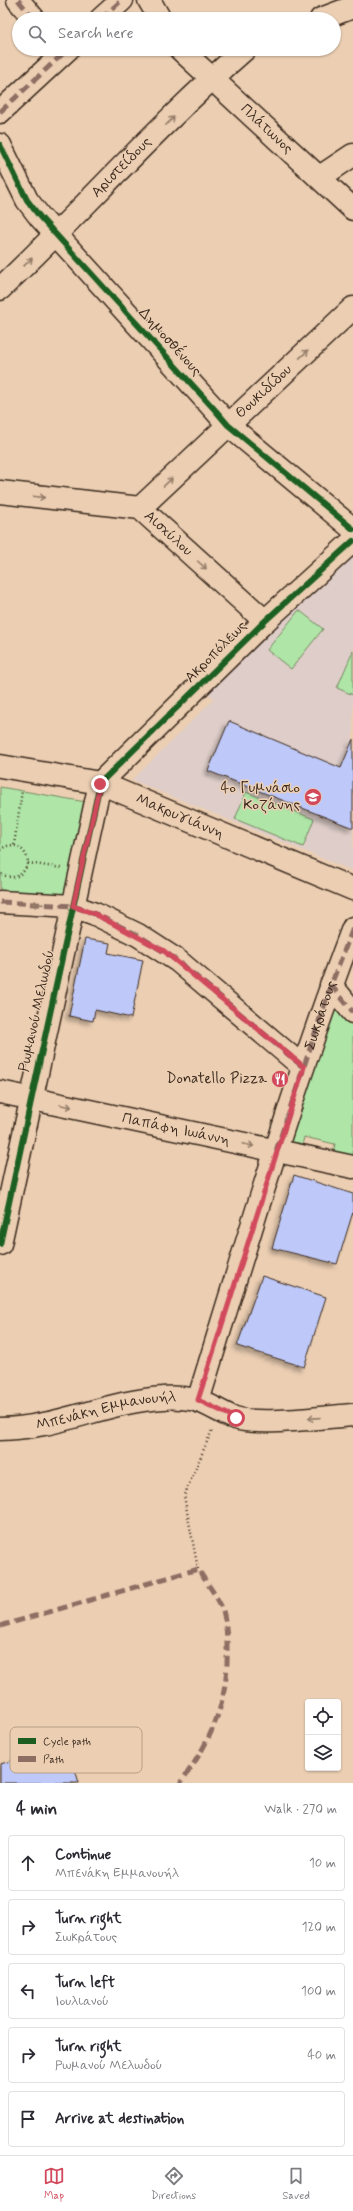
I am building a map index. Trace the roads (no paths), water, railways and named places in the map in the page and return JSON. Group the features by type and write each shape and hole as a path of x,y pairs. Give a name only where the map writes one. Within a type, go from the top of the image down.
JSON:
{"street":[{"path":"18,0 28,12"},
{"path":"109,12 122,0"},
{"path":"149,0 156,12"},
{"path":"338,12 353,6"},
{"path":"0,112 59,56"},
{"name":"Πλάτωνος","path":"187,56 353,209"},
{"name":"Αριστείδους","path":"0,289 56,236 211,79 237,56"},
{"name":"Δημοσθένους","path":"0,145 27,200 56,236 228,425 353,529"},
{"path":"320,177 353,155"},
{"name":"Θουκιδίδου","path":"140,508 353,308"},
{"name":"Αισχύλου","path":"0,492 140,508 265,621"},
{"name":"Ακροπόλεως","path":"100,784 265,621 353,541"},
{"name":"Μακρυγιάννη","path":"0,766 100,784 353,889"},
{"name":"Ρωμανού Μελωδού","path":"0,1244 100,784"},
{"path":"0,902 73,906 101,917 164,951 304,1067"},
{"name":"Σωκράτους","path":"198,1400 276,1150 331,985 353,928"},
{"path":"331,985 353,1012"},
{"name":"Παπάφη Ιωάννη","path":"0,1092 353,1167"},
{"name":"Μπενάκη Εμμανουήλ","path":"0,1429 14,1429 63,1420 128,1402 164,1398 198,1400 236,1418 264,1421 353,1415"}],"place":[{"name":"4ο Γυμνάσιο Κοζάνης","path":"313,797"},
{"name":"Donatello Pizza","path":"280,1079"}]}
